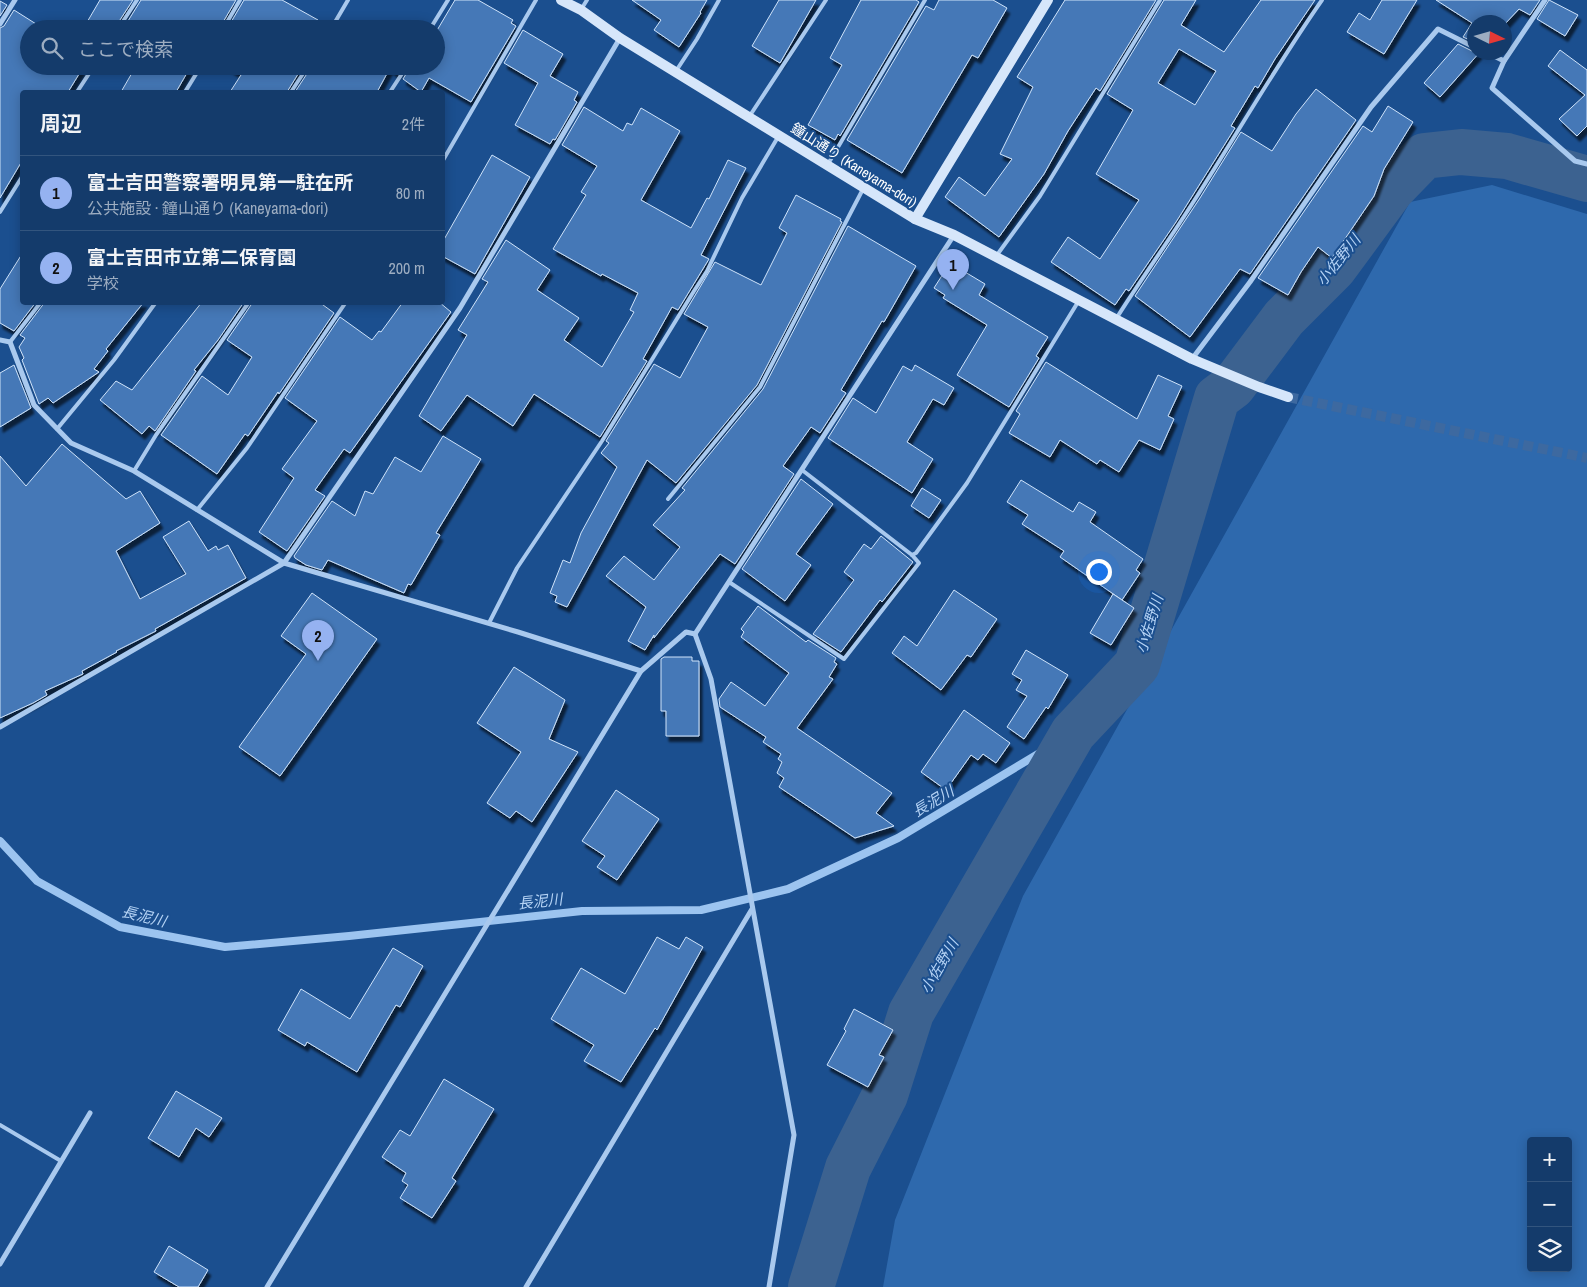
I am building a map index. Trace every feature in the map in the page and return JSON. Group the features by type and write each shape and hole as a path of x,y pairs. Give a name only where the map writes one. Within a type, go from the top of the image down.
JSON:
{"main road":[{"name":"鐘山通り (Kaneyama-dori)","path":"561,0 581,10 620,38 915,219 1048,0"},
{"path":"915,219 954,235 1192,359 1260,387 1288,396"}],"street":[{"path":"0,24 15,0"},
{"path":"1545,0 1504,61 1492,88 1575,161 1587,164"},
{"path":"1192,359 1250,282 1371,107 1438,29 1467,44"},
{"path":"0,727 284,563 460,308 620,38"},
{"path":"695,634 954,235"},
{"path":"0,340 10,342 34,404 71,443 134,471 284,563 490,623 641,671"},
{"path":"267,1287 641,671 686,632 695,634"},
{"path":"695,634 711,679 794,1135 770,1287"},
{"path":"526,1287 753,908"},
{"path":"0,1264 90,1113"}],"lane":[{"path":"124,20 137,0"},
{"path":"228,20 240,0"},
{"path":"336,20 348,0"},
{"path":"436,20 448,0"},
{"path":"445,157 536,0"},
{"path":"581,10 587,0"},
{"path":"676,72 719,0"},
{"path":"749,117 826,0"},
{"path":"827,165 925,0"},
{"path":"996,257 1040,196 1160,0"},
{"path":"1116,320 1179,224 1294,40 1322,0"},
{"path":"78,90 88,75"},
{"path":"186,90 195,75"},
{"path":"292,90 302,75"},
{"path":"391,90 401,75"},
{"path":"490,623 517,568 602,442 707,271 742,198 779,135"},
{"path":"0,212 20,181"},
{"path":"668,499 760,387 864,187"},
{"path":"912,555 916,553 967,483 1079,300"},
{"path":"10,342 39,305"},
{"path":"58,429 114,360 154,305"},
{"path":"134,471 156,435 247,305"},
{"path":"197,510 247,448 344,305"},
{"path":"729,582 844,659 919,563 912,555 802,470"},
{"path":"0,1125 62,1161"}],"shaded area":[{"path":"1492,185 1587,214 1587,1287 883,1287 895,1220 1023,896 1410,202"}],"building":[{"path":"100,0 133,0 120,20 88,20"},
{"path":"141,0 236,0 224,20 129,20"},
{"path":"244,0 282,0 318,20 232,20"},
{"path":"455,0 478,0 513,20 511,23 516,26 471,102 429,78 422,90 418,90 403,79 405,75 445,75 445,20 443,20"},
{"path":"632,0 707,0 679,47 654,30 661,20"},
{"path":"779,0 816,0 780,63 752,46"},
{"path":"861,0 916,0 919,2 840,136 838,134 835,140 808,125 842,65 830,58"},
{"path":"939,0 993,0 1007,8 978,58 972,55 902,173 847,140 926,6 934,10"},
{"path":"1065,0 1156,0 1100,91 1096,88 1068,131 1044,174 999,237 945,197 959,177 985,196 1012,159 1000,154 1033,87 1017,77"},
{"path":"1164,0 1196,0 1181,25 1224,52 1261,0 1315,0 1258,88 1255,86 1231,126 1235,128 1176,222 1129,291 1126,289 1115,305 1051,262 1068,237 1100,259 1139,200 1096,174 1133,110 1107,94","holes":["1179,49 1216,71 1195,105 1158,83"]},
{"path":"1382,0 1417,0 1384,54 1347,32 1359,13 1370,20"},
{"path":"1436,0 1540,0 1530,15 1519,9 1512,16 1467,15 1467,20"},
{"path":"1549,0 1578,15 1565,36 1537,19"},
{"path":"0,1 7,5 0,16"},
{"path":"14,10 30,20 20,20 20,75 78,75 69,90 20,90 20,164 0,198 0,28 4,26"},
{"path":"523,30 563,54 550,76 578,92 574,100 577,102 555,140 553,139 550,144 515,125 538,83 504,63"},
{"path":"1467,31 1467,39 1463,37"},
{"path":"1458,44 1467,48 1467,60 1473,60 1440,97 1424,83"},
{"path":"1560,50 1587,70 1587,126 1577,136 1559,119 1585,95 1548,66"},
{"path":"131,75 186,75 177,90 122,90"},
{"path":"241,75 297,75 288,90 231,90"},
{"path":"306,75 386,75 378,90 296,90"},
{"path":"1316,89 1356,120 1250,274 1240,269 1190,337 1135,296 1241,132 1272,151 1296,114"},
{"path":"1388,106 1413,122 1384,169 1374,196 1332,258 1318,247 1288,295 1258,278 1363,126 1372,132"},
{"path":"584,107 623,131 627,123 632,125 641,108 680,131 641,200 691,228 707,198 709,199 728,160 746,168 701,255 709,259 678,310 672,307 643,359 647,361 600,437 534,394 513,426 467,395 441,431 419,416 467,335 458,330 488,282 482,279 506,240 550,270 537,290 579,318 564,340 602,367 634,312 630,310 638,293 602,274 601,276 553,249 586,195 581,192 597,166 562,145"},
{"path":"492,155 530,177 475,274 445,258 445,238"},
{"path":"796,195 841,219 840,221 842,222 757,385 676,483 647,460 567,607 555,602 557,596 550,593 563,560 570,563 581,533 617,467 601,453 609,443 606,441 654,364 680,378 708,327 684,314 715,262 761,285 787,233 779,228"},
{"path":"848,226 916,266 884,322 882,321 841,390 846,393 820,433 811,427 783,466 794,474 735,564 720,554 654,638 654,635 645,650 628,641 646,607 606,576 624,556 654,580 680,547 653,525 685,490 682,488 763,389"},
{"path":"20,257 20,305 34,305 14,331 0,323 0,289"},
{"path":"950,263 985,284 979,295 1048,337 1036,356 1039,358 1009,407 957,375 987,325 943,298 945,295 934,288"},
{"path":"43,305 142,305 106,349 108,351 94,369 99,372 53,403 48,398 39,404 22,360 24,358 19,347 25,338 20,335"},
{"path":"200,305 242,305 218,340 194,370 196,371 155,431 149,426 142,434 100,400 116,381 132,390"},
{"path":"251,305 323,305 334,313 279,394 278,392 248,436 245,434 217,474 161,435 202,376 228,395 252,357 227,340"},
{"path":"401,305 443,305 451,312 350,453 344,449 315,490 325,496 287,551 259,532 294,478 282,469 317,421 285,398 340,317 372,340 379,331 381,332"},
{"path":"1046,362 1137,419 1158,375 1182,386 1168,416 1174,419 1160,450 1139,440 1119,472 1100,460 1097,464 1060,440 1050,457 1009,433 1020,414 1016,411"},
{"path":"14,365 31,408 0,427 0,373"},
{"path":"915,365 954,388 944,405 933,399 907,442 933,459 912,493 828,438 853,398 876,413 903,366 912,371"},
{"path":"443,436 481,459 436,533 440,535 411,585 408,584 404,593 328,560 322,570 306,565 295,558 294,556 332,501 355,516 365,491 373,494 395,457 421,472"},
{"path":"62,444 126,499 140,491 160,523 116,551 140,599 186,574 163,537 189,521 208,551 216,546 218,550 228,545 246,578 155,629 156,631 82,671 83,674 45,691 47,695 33,703 0,718 0,456 26,486"},
{"path":"801,479 833,504 796,554 811,565 785,601 742,569"},
{"path":"1021,480 1073,512 1079,502 1096,512 1090,522 1143,559 1136,570 1140,573 1122,600 1060,557 1064,551 1022,524 1028,515 1007,502"},
{"path":"922,488 941,500 929,518 911,506"},
{"path":"881,536 913,562 882,602 880,600 841,652 813,634 854,580 844,572 864,544 871,549"},
{"path":"954,590 997,619 971,657 967,655 941,690 892,653 904,636 917,646"},
{"path":"312,593 377,639 280,776 239,747 306,654 281,636"},
{"path":"1113,594 1134,608 1111,645 1090,633"},
{"path":"758,606 806,642 808,640 836,658 834,662 837,664 829,677 833,679 797,728 892,793 876,813 894,826 855,838 779,787 784,778 777,773 782,762 778,759 781,754 763,742 766,737 720,707 719,699 731,682 765,706 789,673 741,637 744,632 741,629"},
{"path":"1026,650 1068,675 1048,709 1046,707 1024,739 1007,727 1027,696 1016,690 1022,680 1012,674"},
{"path":"664,657 692,657 692,661 699,661 699,736 666,736 666,711 661,711 661,659"},
{"path":"514,667 565,700 549,739 578,752 532,822 516,811 510,818 487,803 521,752 477,723"},
{"path":"964,710 1010,743 996,763 983,754 978,760 971,755 946,790 921,772"},
{"path":"616,790 659,819 617,880 597,867 605,856 582,841"},
{"path":"657,937 679,949 686,937 703,947 657,1030 655,1028 621,1082 584,1061 594,1045 551,1019 581,968 625,994"},
{"path":"393,948 423,966 400,1007 396,1005 357,1072 307,1042 305,1046 278,1030 301,989 350,1019"},
{"path":"854,1009 893,1030 879,1055 884,1057 868,1087 827,1065 846,1031 844,1029"},
{"path":"444,1079 494,1109 452,1178 456,1181 432,1218 400,1198 408,1185 402,1181 406,1173 382,1157 400,1130 410,1136"},
{"path":"176,1091 222,1118 209,1137 196,1128 179,1157 148,1138"},
{"path":"169,1246 208,1270 198,1287 179,1287 154,1272"}],"waterway":[{"name":"小佐野川","path":"811,1287 848,1168 885,1095 911,1013 1073,733 1137,665 1217,398 1233,386 1284,318 1334,268 1392,189 1424,156 1461,152 1507,156 1587,179"},
{"name":"長泥川","path":"0,841 37,881 120,927 225,947 582,911 701,910 788,889 898,838 1073,733"}],"tunnel":[{"path":"1288,397 1587,458"}],"place":[{"name":"富士吉田警察署明見第一駐在所","path":"953,290"},
{"name":"富士吉田市立第二保育園","path":"318,661"}]}
